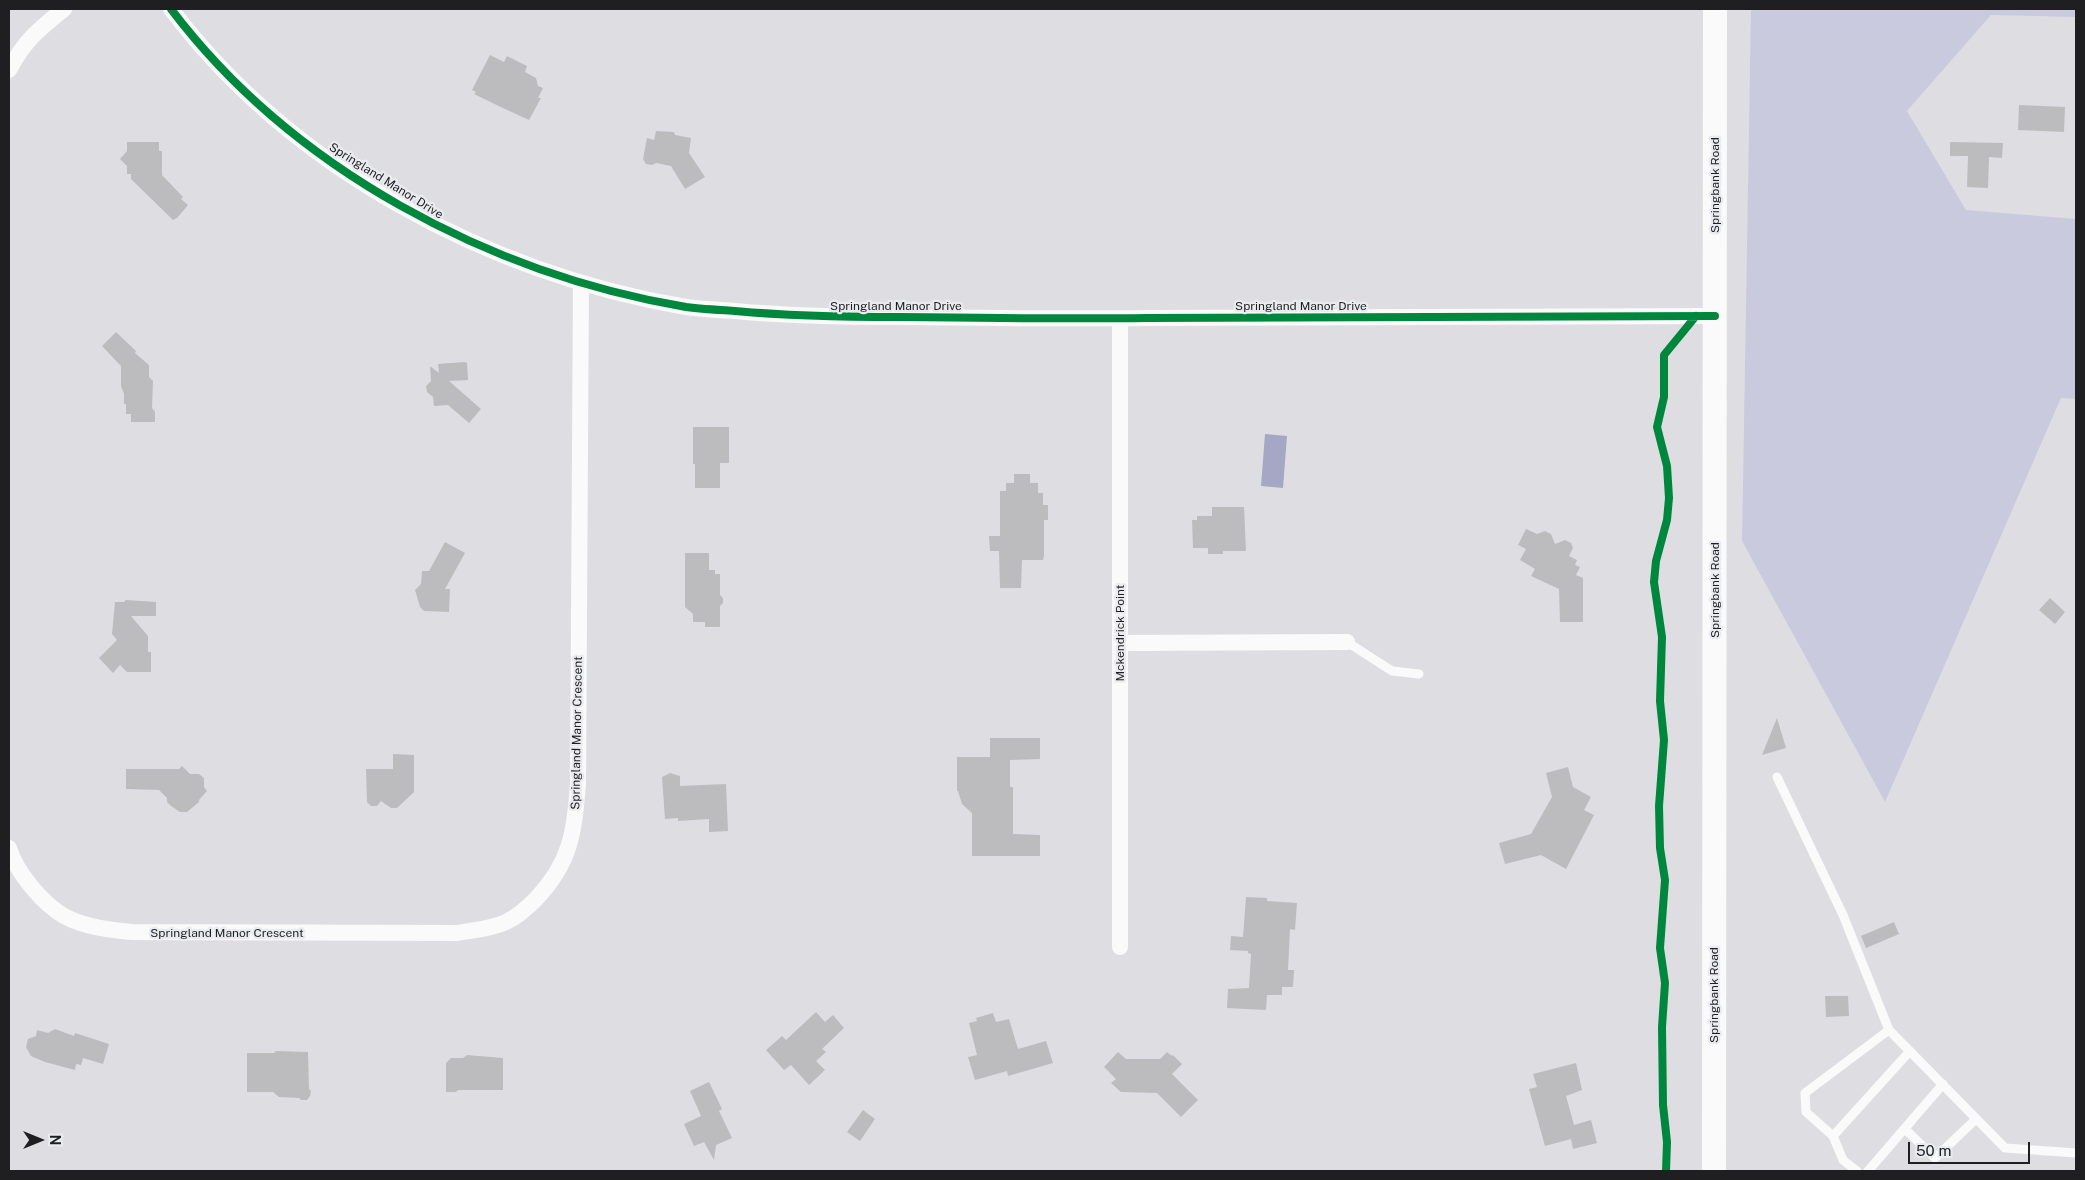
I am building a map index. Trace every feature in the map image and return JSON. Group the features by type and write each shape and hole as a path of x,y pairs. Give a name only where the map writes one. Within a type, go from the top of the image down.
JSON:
{"street":[{"path":"9,70 18,53 32,34 64,9"},
{"name":"Springland Manor Drive","path":"171,9 216,62 277,122 351,174 422,219 502,256 580,283 688,307 805,317 1715,316"},
{"name":"Springbank Road","path":"1714,1171 1715,9"},
{"name":"Springland Manor Crescent","path":"9,848 23,875 42,898 65,916 101,928 132,932 458,933 483,929 506,922 530,904 552,882 566,855 574,828 578,784 580,283"},
{"name":"Mckendrick Point","path":"1120,318 1120,946"},
{"path":"1120,643 1348,642"}],"lane":[{"path":"1348,642 1392,672 1419,674"},
{"path":"1777,777 1843,915 1889,1030 2005,1148 2076,1153"},
{"path":"1857,1171 1843,1160 1834,1136 1806,1112 1805,1093 1889,1030"},
{"path":"1834,1136 1910,1051"},
{"path":"1868,1171 1943,1084"},
{"path":"1905,1129 1935,1158 1976,1119"}],"shaded area":[{"path":"1751,9 2076,9 2076,17 1991,15 1907,111 1966,210 2076,219 2076,399 2061,398 1885,802 1742,541"},
{"path":"1265,434 1287,436 1283,488 1261,486"}],"building":[{"path":"490,55 504,62 507,56 527,66 525,72 536,78 538,86 543,88 538,98 541,98 529,120 474,94 476,92 472,90"},
{"path":"2019,105 2065,107 2064,132 2018,130"},
{"path":"656,131 674,132 675,135 691,138 689,153 705,177 685,189 671,166 656,163 652,165 646,164 643,159 647,138 654,140"},
{"path":"127,142 159,142 159,151 162,151 162,175 188,205 177,218 173,220 131,179 131,174 127,174 127,166 120,159 127,151"},
{"path":"1950,142 2003,143 2002,158 1989,157 1988,188 1967,187 1968,156 1950,156"},
{"path":"116,332 149,365 149,377 153,381 152,408 155,412 155,422 131,422 131,414 126,414 126,404 124,404 124,394 121,386 121,366 102,346"},
{"path":"467,363 468,380 449,381 481,409 469,423 448,405 434,406 433,397 427,392 426,386 431,381 430,366 439,373 438,364"},
{"path":"693,427 729,427 729,463 720,463 720,488 695,488"},
{"path":"1014,474 1030,474 1030,483 1038,483 1038,493 1043,493 1043,505 1048,505 1048,520 1044,520 1044,556 1043,560 1022,560 1021,588 1000,588 999,551 990,551 989,536 1000,536 1000,491 1006,491 1006,483 1014,483"},
{"path":"1212,507 1244,507 1246,551 1223,551 1223,554 1208,554 1208,548 1193,548 1192,520 1197,520 1197,516 1212,516"},
{"path":"1526,529 1537,534 1545,531 1551,534 1555,544 1565,540 1571,543 1573,548 1569,556 1577,560 1575,565 1580,567 1576,575 1583,578 1583,622 1560,622 1559,589 1531,576 1535,569 1520,560 1526,549 1518,545"},
{"path":"445,542 465,553 445,589 450,589 449,612 424,611 420,607 415,590 421,584 422,571 429,571"},
{"path":"685,553 709,553 709,570 715,570 715,574 720,574 720,595 723,598 723,603 720,606 720,627 705,627 705,622 693,622 693,614 685,607"},
{"path":"2050,598 2065,612 2055,624 2039,610"},
{"path":"126,600 156,602 156,616 131,616 148,636 148,652 151,652 151,672 127,672 120,665 113,673 99,658 117,640 112,634 115,602 124,602"},
{"path":"1777,718 1786,748 1762,755"},
{"path":"990,738 1040,738 1040,759 1010,760 1010,787 1013,787 1013,834 1040,835 1040,856 972,856 972,813 962,804 957,791 957,757 990,757"},
{"path":"393,754 414,755 414,792 397,808 391,808 381,801 377,806 371,806 367,802 366,769 393,769"},
{"path":"182,766 190,774 199,774 204,778 204,787 207,791 199,802 187,812 180,812 171,806 167,802 167,798 159,790 126,789 126,769 179,769"},
{"path":"1568,767 1573,787 1591,797 1584,810 1594,815 1566,869 1541,855 1505,864 1499,843 1531,834 1552,797 1546,773"},
{"path":"670,773 680,776 680,786 726,784 728,831 709,832 709,819 678,821 678,818 665,819 662,777"},
{"path":"1246,897 1267,898 1267,901 1297,903 1295,930 1290,929 1288,970 1294,970 1293,987 1282,987 1282,995 1267,995 1266,1010 1227,1008 1228,989 1249,988 1251,954 1248,951 1230,950 1231,936 1243,937"},
{"path":"1894,922 1899,934 1866,948 1861,936"},
{"path":"1825,996 1848,996 1849,1016 1826,1017"},
{"path":"816,1012 825,1022 833,1015 844,1028 822,1049 826,1052 816,1061 825,1070 809,1085 791,1065 784,1070 766,1050 782,1036 786,1040"},
{"path":"993,1013 996,1022 1009,1019 1018,1049 1046,1041 1053,1063 1008,1076 1007,1071 975,1080 968,1057 977,1055 969,1023 977,1021 976,1018"},
{"path":"55,1029 74,1036 75,1033 109,1044 103,1064 83,1058 81,1065 76,1064 75,1070 31,1056 26,1047 28,1039 36,1036 37,1030 48,1033"},
{"path":"276,1051 308,1052 309,1089 311,1091 307,1100 279,1097 273,1092 247,1092 247,1053 274,1053"},
{"path":"1118,1052 1126,1059 1160,1059 1167,1052 1173,1055 1182,1064 1172,1074 1198,1100 1181,1117 1157,1093 1121,1092 1111,1083 1116,1079 1104,1067"},
{"path":"467,1055 503,1058 503,1090 458,1090 456,1092 446,1092 446,1063 451,1058 463,1058"},
{"path":"1576,1063 1582,1090 1566,1096 1574,1125 1591,1120 1597,1143 1573,1149 1571,1139 1545,1146 1529,1089 1537,1087 1533,1074"},
{"path":"709,1082 722,1109 719,1111 732,1138 716,1145 714,1160 704,1142 694,1146 684,1124 701,1116 690,1091"},
{"path":"863,1110 875,1119 860,1141 847,1132"}],"cycle path":[{"path":"171,9 220,66 275,118 335,165 400,206 469,240 540,269 613,291 686,307 756,313 859,317 1715,316"},
{"path":"1666,1171 1667,1142 1663,1105 1662,1027 1665,983 1660,948 1665,880 1660,848 1659,806 1664,740 1660,701 1662,637 1654,582 1656,561 1667,520 1669,498 1667,466 1657,427 1664,397 1664,355 1696,316"}]}
